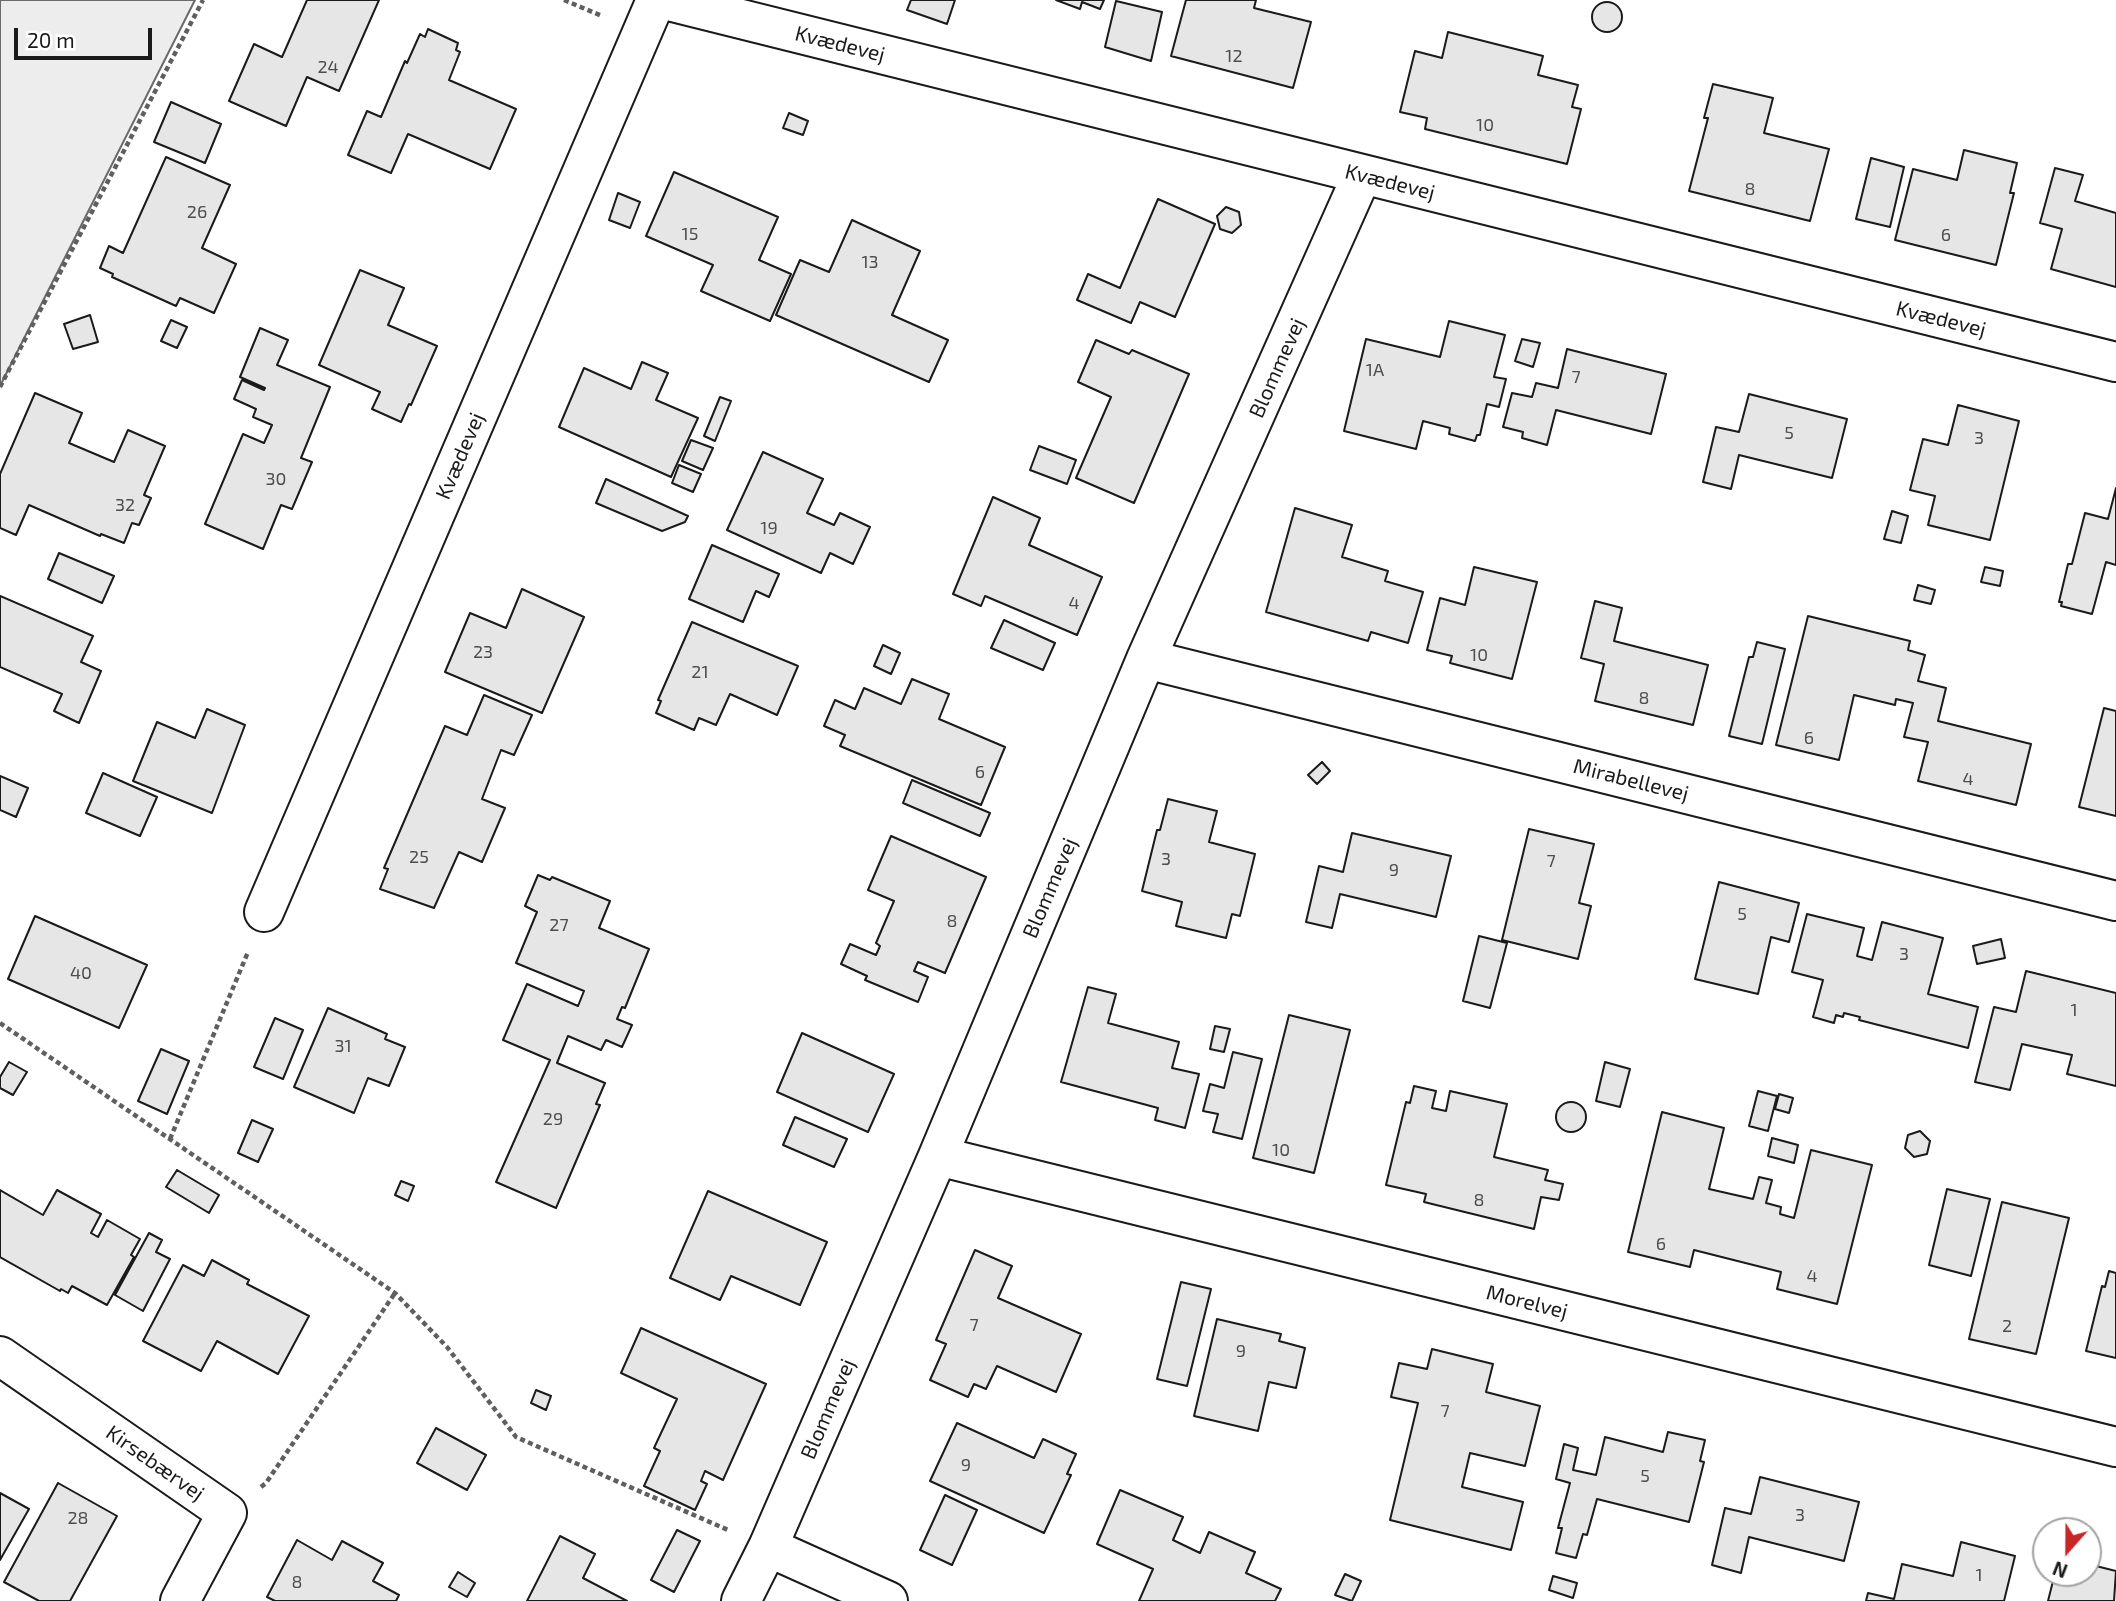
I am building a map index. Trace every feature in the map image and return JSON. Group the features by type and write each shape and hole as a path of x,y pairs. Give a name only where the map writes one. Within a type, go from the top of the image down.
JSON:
{"street":[{"name":"Kvædevej","path":"264,912 656,0"},
{"name":"Kvædevej","path":"665,0 2116,362"},
{"name":"Blommevej","path":"741,1601 768,1547 938,1156 1146,659 1362,175"},
{"name":"Mirabellevej","path":"1146,659 2116,901"},
{"name":"Morelvej","path":"938,1156 2116,1447"},
{"name":"Kirsebærvej","path":"0,1356 227,1513 180,1601"},
{"path":"768,1547 888,1601"}],"path":[{"path":"0,387 203,0"},
{"path":"170,1139 264,912"},
{"path":"0,1023 395,1293 447,1347 516,1437 768,1547"},
{"path":"227,1513 266,1483 395,1293"}],"shaded area":[{"path":"0,0 195,0 0,386"}],"building":[{"path":"307,0 379,0 339,91 307,77 286,126 229,101 254,44 282,57"},
{"path":"911,0 955,0 947,24 907,10"},
{"path":"1056,0 1104,0 1100,9 1082,2 1080,9"},
{"path":"1186,0 1256,0 1254,8 1311,22 1293,88 1171,56"},
{"path":"1116,1 1162,12 1151,61 1105,47"},
{"path":"1607,2 1613,3 1621,11 1621,23 1613,31 1607,32 1601,31 1593,23 1592,17 1593,11 1601,3"},
{"path":"428,29 458,43 456,50 460,52 449,80 516,109 490,169 408,134 391,173 348,155 367,111 381,117 405,61 407,63 420,34 425,37"},
{"path":"1448,32 1543,56 1538,75 1578,85 1572,107 1581,109 1567,164 1425,129 1427,118 1400,112 1415,51 1442,58"},
{"path":"1713,84 1773,98 1764,133 1829,149 1810,221 1689,191 1708,118 1704,118"},
{"path":"171,102 221,124 205,163 154,142"},
{"path":"789,113 808,121 803,135 783,128"},
{"path":"1964,150 2017,163 2010,193 2014,193 1996,265 1895,240 1913,169 1957,180"},
{"path":"166,157 230,185 202,248 236,264 214,313 180,298 176,306 112,277 113,274 100,268 109,246 123,253"},
{"path":"1871,158 1904,167 1890,227 1856,219"},
{"path":"2055,168 2083,175 2075,201 2116,213 2116,287 2051,269 2062,229 2040,223"},
{"path":"674,172 778,217 759,260 791,274 770,321 701,291 713,265 646,236"},
{"path":"618,193 640,202 630,228 609,220"},
{"path":"1158,199 1215,224 1175,317 1140,302 1131,323 1077,300 1088,274 1120,288"},
{"path":"1226,207 1239,212 1241,225 1232,233 1220,229 1217,216"},
{"path":"852,220 920,251 892,315 948,340 929,382 776,315 800,260 829,272"},
{"path":"360,270 404,288 388,325 437,346 401,422 372,409 380,392 319,365"},
{"path":"90,315 98,342 73,349 64,324"},
{"path":"171,320 187,327 177,348 161,341"},
{"path":"1449,321 1505,335 1494,377 1506,379 1499,407 1487,404 1480,435 1477,435 1475,441 1449,434 1450,428 1423,421 1416,449 1344,431 1366,339 1440,357"},
{"path":"260,328 288,340 277,365 330,387 301,458 312,462 292,509 281,505 263,549 205,524 243,434 264,443 272,425 253,417 256,409 234,399 242,380 264,390 265,388 240,377"},
{"path":"1522,339 1540,343 1533,367 1515,361"},
{"path":"1096,340 1129,354 1132,350 1189,374 1134,503 1076,478 1111,397 1078,382"},
{"path":"1567,349 1666,374 1651,434 1556,410 1547,445 1522,438 1523,432 1503,427 1512,393 1532,397 1536,383 1558,388"},
{"path":"642,362 668,373 656,400 698,418 671,477 559,427 584,368 631,389"},
{"path":"35,393 82,413 69,443 114,462 128,430 165,446 144,495 151,498 139,525 132,523 124,543 101,534 100,536 29,505 16,535 0,528 0,474"},
{"path":"1749,394 1847,419 1832,478 1739,455 1731,489 1703,482 1716,427 1739,432"},
{"path":"720,397 731,401 715,441 704,436"},
{"path":"1958,405 2019,421 1990,540 1928,525 1935,496 1910,490 1923,439 1948,445"},
{"path":"691,440 713,448 703,470 682,461"},
{"path":"1039,446 1076,460 1067,484 1030,470"},
{"path":"763,452 823,479 807,513 834,525 840,513 870,527 853,564 830,553 821,573 727,530"},
{"path":"679,465 701,474 693,492 672,483"},
{"path":"606,479 688,516 685,522 662,531 596,503"},
{"path":"2116,488 2116,565 2106,562 2092,614 2061,606 2062,602 2059,602 2068,564 2072,564 2085,513 2108,519"},
{"path":"993,497 1040,518 1029,545 1102,577 1077,635 985,596 981,606 953,594"},
{"path":"1295,508 1352,525 1342,557 1388,571 1385,581 1423,592 1408,643 1371,632 1368,641 1266,612"},
{"path":"1892,511 1908,516 1901,543 1884,539"},
{"path":"712,545 779,574 769,597 756,591 743,622 689,599"},
{"path":"59,553 114,576 102,603 48,579"},
{"path":"1474,567 1537,582 1512,679 1450,663 1452,656 1427,650 1440,598 1465,605"},
{"path":"1985,567 2003,571 2000,586 1981,582"},
{"path":"1918,585 1935,590 1931,604 1914,600"},
{"path":"522,589 584,617 542,713 445,672 470,613 506,628"},
{"path":"0,596 93,636 81,662 101,671 79,723 54,711 62,694 0,667"},
{"path":"1595,601 1622,608 1614,641 1708,665 1693,725 1595,701 1604,664 1581,658"},
{"path":"1808,616 1910,641 1908,650 1925,655 1918,681 1946,688 1938,721 2031,744 2016,805 1918,781 1928,742 1904,737 1913,703 1896,699 1895,705 1854,695 1839,760 1776,745"},
{"path":"1004,620 1055,643 1043,670 991,648"},
{"path":"692,622 798,666 777,715 730,694 716,725 699,718 694,730 656,713 661,701 658,700"},
{"path":"1757,642 1785,649 1762,744 1729,736 1749,657 1753,657"},
{"path":"883,645 900,653 891,674 874,666"},
{"path":"912,679 949,694 939,719 1005,747 981,805 840,746 845,735 824,726 835,700 855,709 864,688 901,704"},
{"path":"484,695 532,715 514,755 501,750 482,799 505,808 482,862 459,852 434,908 380,889 388,869 384,868 445,726 467,735"},
{"path":"2104,708 2116,711 2116,816 2079,807"},
{"path":"207,709 245,725 212,813 133,781 157,722 195,738"},
{"path":"1322,762 1330,771 1317,784 1308,775"},
{"path":"103,773 157,797 140,836 86,813"},
{"path":"0,776 28,788 16,817 0,810"},
{"path":"912,780 990,813 980,836 903,803"},
{"path":"1168,799 1217,811 1209,842 1255,854 1240,916 1232,914 1226,938 1176,926 1182,902 1142,891 1157,830 1160,830"},
{"path":"1529,829 1594,844 1579,903 1591,906 1578,959 1502,940"},
{"path":"1352,833 1451,856 1436,917 1340,894 1332,928 1306,922 1319,866 1343,872"},
{"path":"891,836 986,877 945,973 918,962 914,971 928,977 918,1002 865,980 867,976 841,964 850,944 876,955 880,946 876,943 894,901 868,890"},
{"path":"538,875 550,880 552,877 610,901 599,928 649,949 625,1008 622,1007 617,1019 632,1025 622,1047 606,1040 601,1050 568,1036 557,1063 605,1083 596,1104 600,1105 556,1208 496,1182 550,1060 503,1040 527,984 578,1006 584,991 516,963 537,912 525,906"},
{"path":"1719,882 1799,903 1789,942 1771,937 1758,994 1695,979"},
{"path":"1807,914 1864,928 1857,956 1872,960 1882,922 1943,938 1928,994 1978,1007 1968,1048 1859,1020 1860,1017 1844,1013 1843,1017 1836,1015 1834,1023 1813,1017 1823,980 1792,972"},
{"path":"35,916 147,965 119,1028 8,979"},
{"path":"1479,936 1507,943 1490,1008 1463,1001"},
{"path":"2001,939 2005,958 1977,964 1973,946"},
{"path":"2026,971 2116,993 2116,1086 2067,1074 2072,1055 2022,1044 2010,1090 1975,1082 1994,1007 2016,1012"},
{"path":"1088,987 1116,994 1108,1023 1179,1042 1172,1068 1199,1074 1185,1128 1155,1120 1158,1108 1061,1082"},
{"path":"328,1008 387,1034 385,1039 405,1047 389,1086 368,1078 354,1113 294,1087"},
{"path":"1289,1015 1350,1030 1314,1173 1253,1158"},
{"path":"275,1018 303,1030 283,1079 254,1067"},
{"path":"1215,1026 1230,1029 1224,1052 1210,1049"},
{"path":"802,1033 894,1074 868,1132 777,1092"},
{"path":"161,1049 189,1061 167,1114 138,1101"},
{"path":"1233,1052 1262,1059 1242,1139 1213,1132 1218,1114 1203,1111 1210,1084 1224,1088"},
{"path":"9,1062 27,1072 13,1095 0,1088 0,1077"},
{"path":"1605,1062 1630,1069 1620,1107 1596,1101"},
{"path":"1414,1086 1436,1091 1432,1108 1446,1111 1450,1091 1507,1104 1494,1157 1548,1170 1545,1180 1563,1184 1559,1200 1541,1197 1534,1229 1424,1202 1426,1194 1386,1185 1406,1102 1410,1103"},
{"path":"1758,1091 1777,1096 1768,1131 1749,1126"},
{"path":"1779,1094 1793,1098 1789,1113 1775,1109"},
{"path":"1571,1102 1582,1106 1586,1117 1582,1128 1571,1132 1560,1128 1556,1117 1560,1106"},
{"path":"1662,1112 1724,1128 1709,1189 1753,1199 1759,1177 1772,1180 1766,1203 1781,1207 1780,1214 1794,1218 1811,1150 1872,1165 1837,1304 1777,1289 1781,1272 1694,1250 1690,1267 1628,1252"},
{"path":"795,1117 847,1139 834,1167 783,1145"},
{"path":"252,1120 273,1129 258,1162 238,1153"},
{"path":"1920,1131 1930,1141 1927,1154 1914,1157 1905,1148 1908,1135"},
{"path":"1772,1138 1798,1145 1794,1163 1768,1156"},
{"path":"177,1170 219,1195 209,1213 166,1187"},
{"path":"401,1181 414,1186 408,1201 395,1195"},
{"path":"1947,1189 1990,1199 1971,1276 1929,1265"},
{"path":"0,1190 43,1215 57,1190 101,1214 91,1233 98,1237 107,1220 140,1239 131,1255 134,1257 107,1305 72,1286 68,1293 61,1289 60,1291 0,1257"},
{"path":"708,1191 827,1242 800,1305 731,1276 720,1300 670,1278"},
{"path":"2002,1202 2069,1218 2036,1354 1969,1339"},
{"path":"149,1233 162,1240 156,1252 170,1259 143,1311 115,1295"},
{"path":"975,1250 1012,1266 998,1298 1081,1334 1056,1392 997,1366 986,1389 974,1384 968,1397 930,1380 946,1344 936,1340"},
{"path":"212,1260 249,1280 247,1284 309,1316 278,1374 217,1341 201,1371 143,1341 183,1265 204,1276"},
{"path":"2109,1271 2116,1273 2116,1358 2086,1351 2102,1286 2105,1287"},
{"path":"1181,1282 1211,1289 1187,1386 1157,1379"},
{"path":"1217,1319 1281,1334 1279,1341 1305,1348 1296,1388 1269,1382 1258,1431 1194,1416"},
{"path":"641,1328 766,1384 723,1480 705,1471 701,1481 707,1484 695,1510 644,1486 660,1451 654,1448 677,1399 621,1373"},
{"path":"1432,1349 1493,1364 1486,1392 1540,1406 1525,1466 1470,1453 1462,1487 1523,1502 1511,1550 1390,1520 1418,1403 1391,1397 1399,1363 1427,1369"},
{"path":"536,1390 551,1396 546,1410 531,1403"},
{"path":"957,1423 1034,1458 1043,1439 1076,1454 1067,1474 1071,1475 1044,1533 930,1481"},
{"path":"436,1428 486,1455 467,1490 417,1463"},
{"path":"1668,1432 1705,1440 1700,1461 1704,1462 1689,1522 1597,1499 1587,1535 1583,1534 1576,1558 1556,1553 1562,1528 1558,1528 1570,1483 1556,1479 1564,1444 1578,1448 1573,1470 1596,1475 1605,1437 1663,1452"},
{"path":"1760,1477 1859,1502 1844,1561 1749,1537 1741,1573 1712,1565 1725,1508 1751,1514"},
{"path":"58,1483 117,1516 70,1601 39,1601 4,1582"},
{"path":"1120,1490 1183,1517 1173,1540 1200,1553 1209,1532 1255,1552 1246,1573 1281,1589 1275,1601 1139,1601 1153,1569 1097,1544"},
{"path":"0,1493 29,1509 0,1560"},
{"path":"945,1495 977,1510 952,1565 920,1550"},
{"path":"677,1530 700,1541 674,1592 651,1580"},
{"path":"560,1536 595,1554 583,1578 627,1601 527,1601"},
{"path":"297,1540 332,1560 342,1541 383,1563 373,1581 399,1595 396,1601 275,1601 267,1597"},
{"path":"1961,1542 2015,1556 2004,1601 1866,1601 1868,1593 1894,1599 1902,1564 1953,1576"},
{"path":"2102,1568 2116,1571 2114,1601 2048,1601 2052,1587 2102,1587"},
{"path":"458,1572 475,1583 467,1597 449,1587"},
{"path":"1345,1574 1361,1581 1352,1601 1335,1595"},
{"path":"1553,1576 1577,1583 1573,1598 1549,1590"}]}
